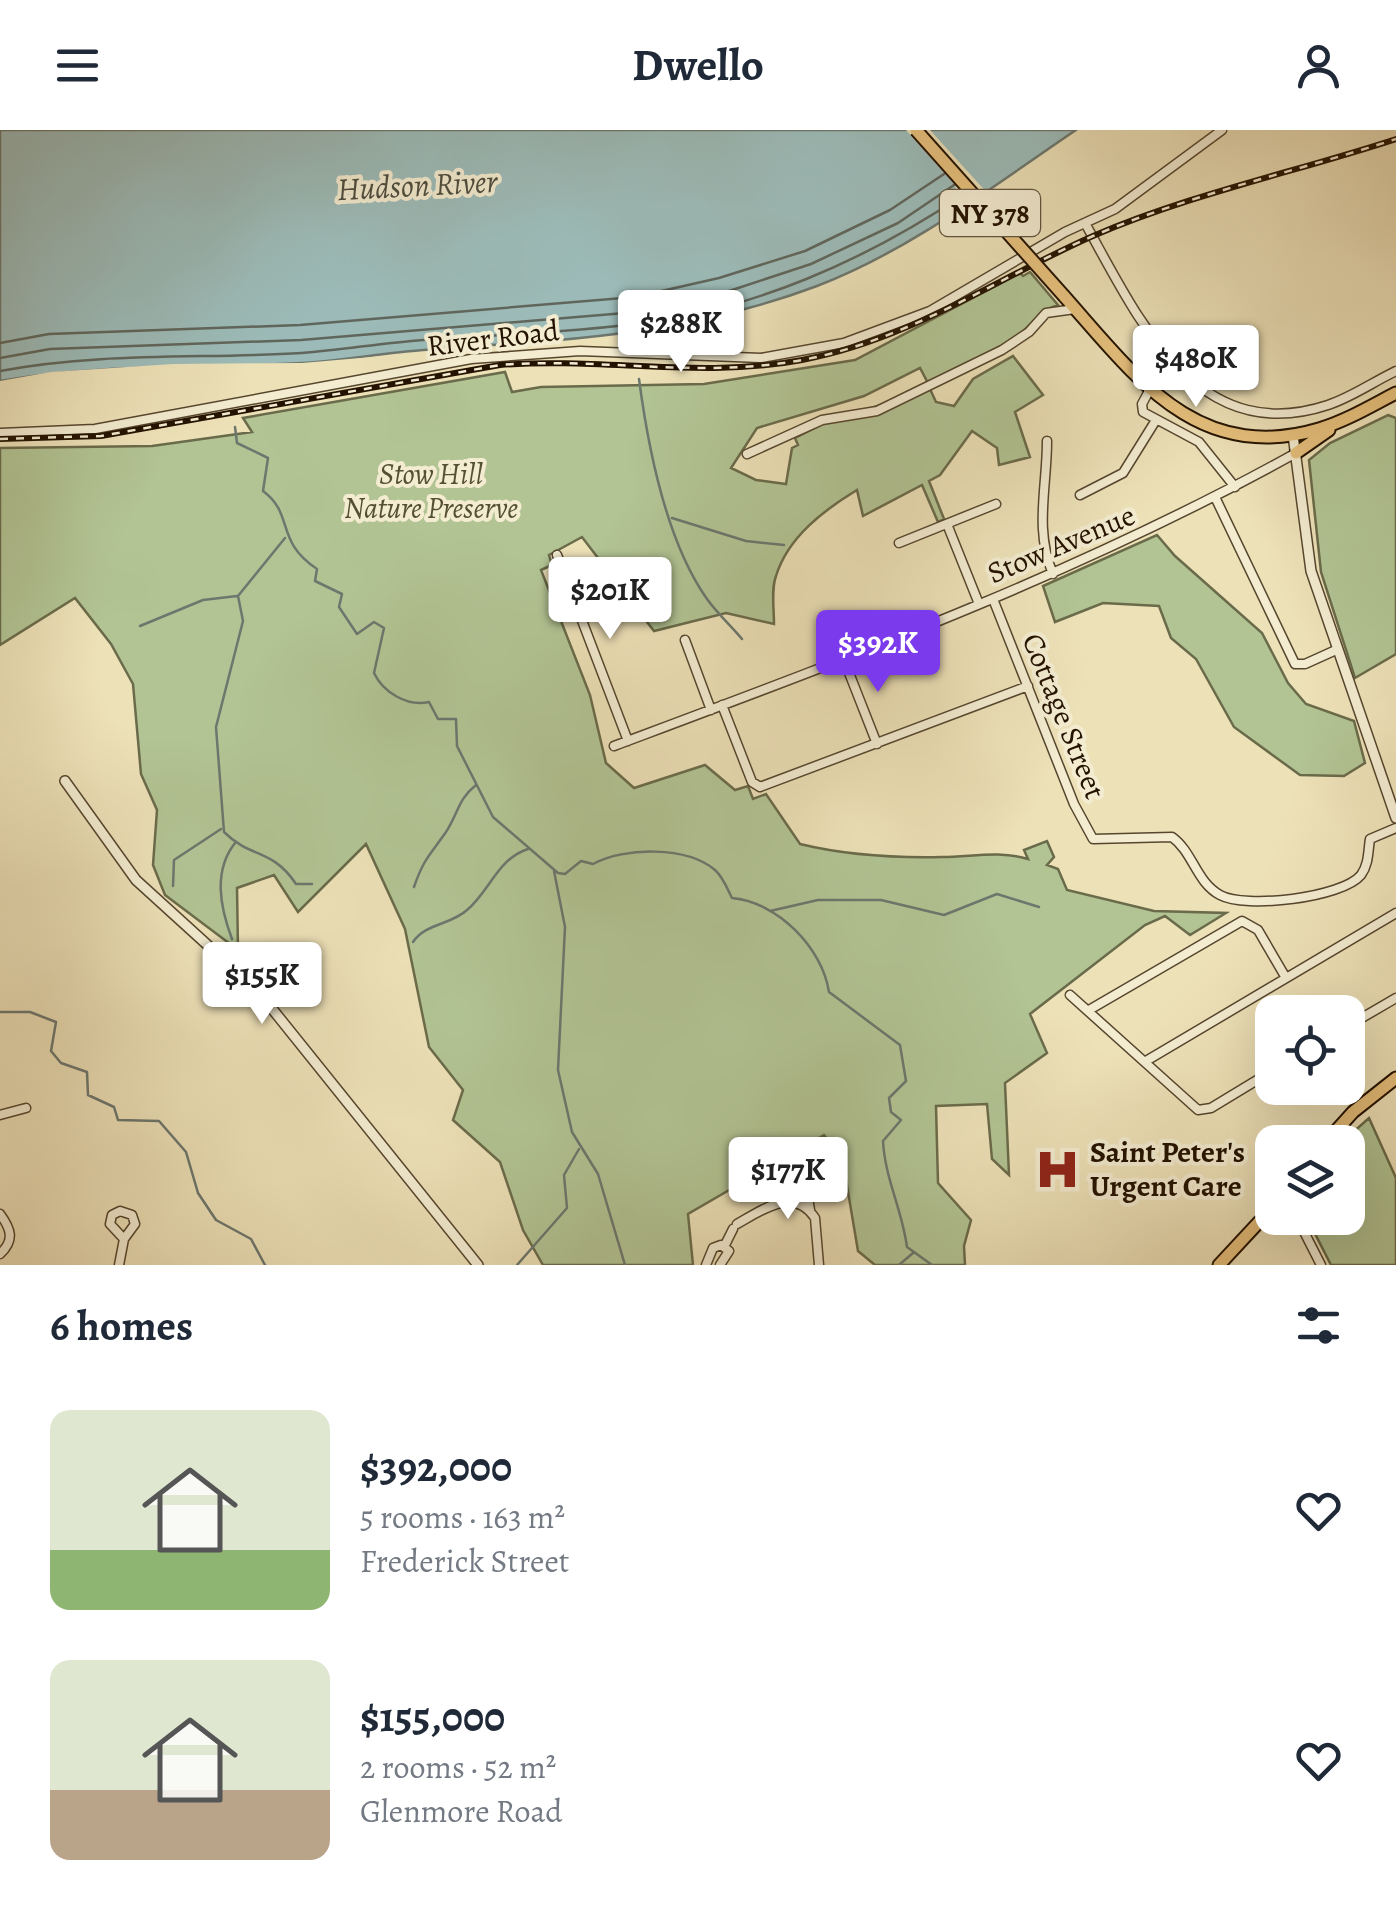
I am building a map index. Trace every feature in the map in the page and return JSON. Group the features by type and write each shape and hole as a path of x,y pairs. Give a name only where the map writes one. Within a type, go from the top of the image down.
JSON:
{"main road":[{"name":"NY 378","path":"916,130 1149,391 1182,415 1221,431 1293,435 1342,420 1396,393"},
{"path":"1296,453 1342,420"},
{"path":"1341,1125 1396,1078"},
{"path":"1220,1265 1255,1227"}],"street":[{"name":"River Road","path":"0,432 95,428 471,360 580,350 722,359 797,354 863,338 915,318 1115,209 1222,130"},
{"path":"1085,222 1166,356 1184,378 1212,397 1258,411 1306,410 1352,395 1396,371"},
{"path":"747,454 822,420 877,411 1002,350 1030,332 1046,313 1075,309"},
{"path":"1149,391 1142,408 1156,420 1200,442 1234,487"},
{"path":"1080,495 1120,475 1156,420"},
{"path":"1293,435 1311,571 1396,818"},
{"path":"1047,441 1040,515 1046,556 1054,574"},
{"name":"Stow Avenue","path":"614,746 844,660 1054,574 1215,497 1296,453"},
{"path":"1215,497 1289,655 1300,666 1336,650"},
{"path":"899,542 996,504"},
{"path":"947,524 979,604"},
{"path":"557,555 628,741"},
{"name":"Cottage Street","path":"992,599 1093,839 1172,837 1185,849 1204,882 1229,899 1283,899 1344,888 1366,866 1370,839 1396,828"},
{"path":"685,640 711,710"},
{"path":"844,660 877,744"},
{"path":"722,706 754,785 763,787 1028,686"},
{"path":"65,780 136,880 257,990 478,1265"},
{"path":"1146,1062 1396,913"},
{"path":"1089,1010 1242,921 1258,930 1286,978"},
{"path":"1070,995 1202,1110 1255,1080"},
{"path":"1365,1016 1396,998"},
{"path":"0,1115 26,1108"},
{"path":"792,1201 795,1192 804,1190 811,1198 810,1210 819,1238 819,1265"},
{"path":"706,1265 714,1248 724,1245 735,1226 778,1202 792,1201 810,1210"},
{"path":"0,1214 10,1240 0,1254"},
{"path":"1306,1235 1321,1265"},
{"path":"119,1265 124,1239"},
{"path":"720,1265 728,1256 724,1245"}],"green space":[{"name":"Stow Hill Nature Preserve","path":"1030,272 1058,305 1045,310 1014,340 928,383 920,368 864,396 757,428 731,468 756,480 786,484 792,448 798,445 795,438 825,423 930,389 936,402 954,406 973,379 1013,356 1043,395 1015,412 1030,457 999,465 997,448 972,431 940,475 929,481 944,519 938,522 922,485 863,516 857,490 820,516 789,549 776,576 774,624 726,613 654,631 582,537 549,555 552,565 541,570 590,695 606,763 634,788 705,765 735,790 748,786 753,799 766,794 800,844 889,856 996,854 1028,859 1024,850 1047,841 1054,857 1047,865 1058,869 1067,890 1154,911 1226,913 1190,935 1165,916 1145,925 1030,1014 1047,1053 1005,1083 1009,1175 992,1159 987,1104 936,1106 938,1183 971,1220 964,1246 965,1265 875,1265 858,1251 842,1156 824,1135 688,1214 693,1265 543,1265 523,1230 500,1162 453,1120 463,1090 429,1047 405,929 366,844 298,912 274,875 237,888 238,950 165,895 153,865 157,810 141,774 133,684 111,644 75,598 0,645 0,448 152,446 252,432 243,418 505,372 512,392 541,387 704,384 855,360 1020,273 1023,276"},
{"path":"1388,415 1396,418 1396,654 1355,678 1321,572 1309,460 1330,443"},
{"path":"1157,535 1175,556 1262,633 1288,683 1306,704 1354,721 1365,763 1344,776 1300,775 1234,727 1196,659 1171,638 1159,606 1103,603 1055,622 1043,586"},
{"path":"1369,1118 1396,1178 1396,1265 1331,1265 1316,1235 1365,1235 1365,1125 1361,1125"}],"water":[{"name":"Hudson River","path":"0,130 1076,130 951,215 885,254 817,286 719,316 622,333 317,362 113,369 0,381"}],"pier":[{"path":"906,130 930,130 989,195 973,206 962,193 954,194 956,186"},
{"path":"559,341 559,346 303,368 173,369 51,377 0,386 0,381 51,372 173,364 302,363"}],"waterway":[{"path":"639,379 661,493 680,550 707,599 742,639"},
{"path":"235,427 237,443 268,458 263,491 279,509 295,548 317,569 315,581 342,594 339,607 357,634 374,622 384,628 374,673 378,680 404,700 429,702 438,719 456,719 457,746 493,817 558,873 565,874 581,861 593,864 638,852 672,853 703,862 718,873 732,898 765,908 795,930 817,959 829,992 900,1045 906,1081 889,1098 891,1112 901,1120 883,1141 884,1155 907,1247 932,1265"},
{"path":"672,518 746,541 784,545"},
{"path":"285,538 238,596 243,621 216,727 224,832 278,864 296,884 312,884"},
{"path":"140,626 203,600 237,596"},
{"path":"414,887 424,863 476,785"},
{"path":"173,886 174,860 221,829"},
{"path":"232,939 224,914 221,877 235,843"},
{"path":"413,942 425,931 467,910 501,868 528,849"},
{"path":"554,871 565,927 558,1070 572,1132 598,1174 625,1265"},
{"path":"770,911 818,900 881,900 944,915 997,894 1039,907"},
{"path":"0,1012 30,1012 56,1022 51,1051 61,1063 87,1072 88,1095 114,1107 118,1120 159,1121 186,1152 198,1193 216,1220 251,1239 265,1265"},
{"path":"517,1265 567,1208 564,1175 579,1149"},
{"path":"899,1265 913,1253"}],"railway":[{"path":"0,439 101,436 500,365 727,368 802,360 841,351 916,323 1130,221 1396,139"}],"place":[{"name":"Saint Peter's Urgent Care","path":"1057,1169"}]}
